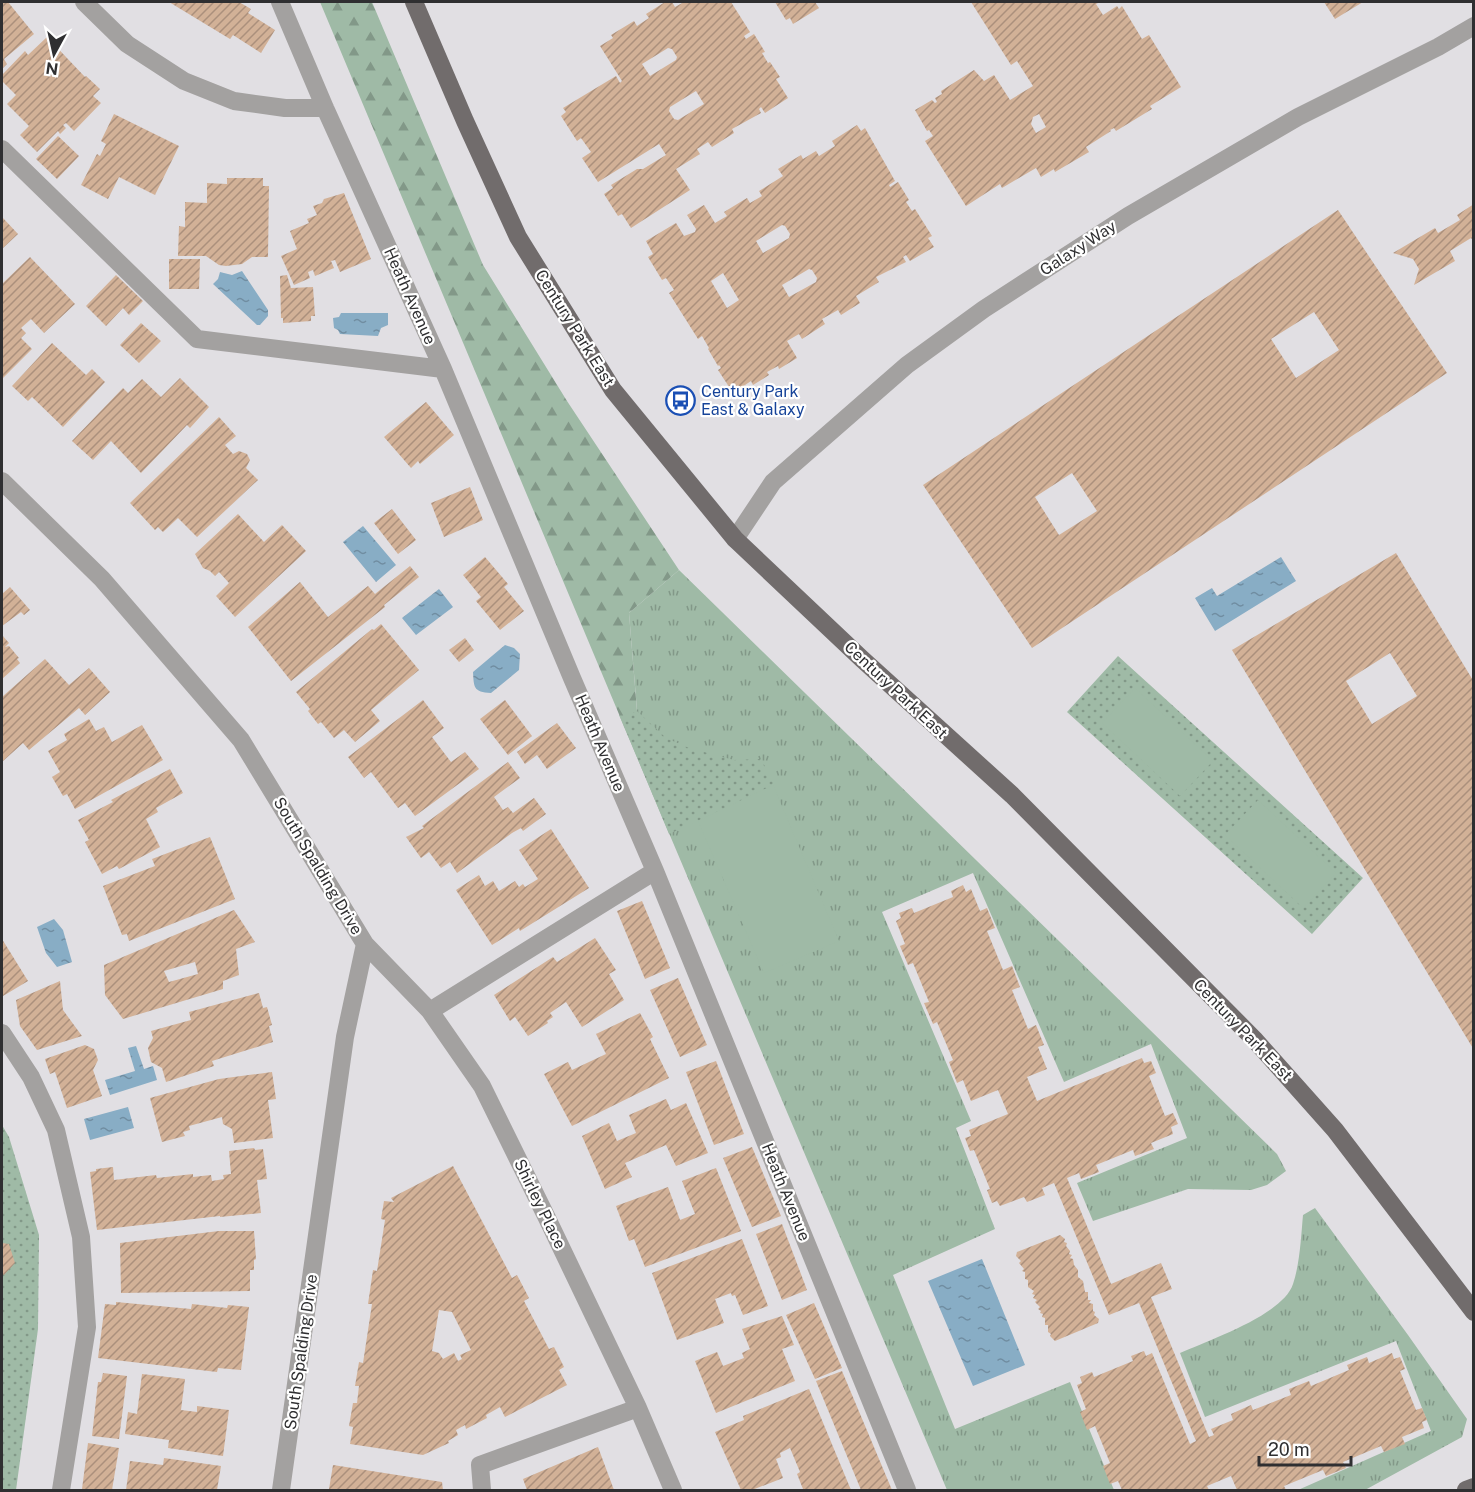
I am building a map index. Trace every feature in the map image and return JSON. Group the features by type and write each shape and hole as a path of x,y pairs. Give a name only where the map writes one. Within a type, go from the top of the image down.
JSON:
{"main road":[{"name":"Century Park East","path":"414,2 518,237 613,390 735,539 862,659 1012,795 1254,1039 1335,1130 1473,1312"},
{"path":"1466,1491 1473,1487"}],"street":[{"path":"84,2 127,44 184,81 234,101 285,108 325,108"},
{"name":"Heath Avenue","path":"280,2 325,108 443,369 655,870 908,1491"},
{"name":"Galaxy Way","path":"735,539 780,475 907,365 984,309 1128,216 1290,122 1437,47 1473,26"},
{"path":"2,149 197,339 443,369"},
{"name":"South Spalding Drive","path":"2,482 102,579 241,740 365,944 345,1037 281,1491"},
{"path":"430,1011 655,870"},
{"name":"Shirley Place","path":"365,944 430,1011 482,1086 638,1408 673,1491"},
{"path":"2,1032 31,1077 56,1130 81,1237 87,1327 62,1491"},
{"path":"482,1491 480,1465 638,1408"}],"green space":[{"path":"320,2 372,2 483,265 567,401 679,570 629,613 637,711 621,719"},
{"path":"679,570 1277,1154 1286,1171 1267,1185 1251,1190 1188,1189 1093,1221 1077,1183 1187,1138 1151,1044 1064,1082 973,873 882,912 971,1121 956,1128 995,1229 893,1275 955,1429 1070,1382 1114,1490 947,1490 619,715 637,710 629,613"},
{"path":"1118,656 1363,878 1312,934 1067,712"},
{"path":"1135,688 1213,761 1180,796 1102,723"},
{"path":"637,711 666,738 689,748 734,760 761,759 775,785 669,834 621,719"},
{"path":"773,785 839,941 764,973 698,821"},
{"path":"1258,800 1336,873 1303,908 1225,835"},
{"path":"2,1125 9,1137 39,1235 38,1329 16,1490 2,1490"},
{"path":"1315,1208 1467,1419 1462,1437 1365,1490 1298,1490 1431,1431 1396,1341 1205,1417 1180,1353 1244,1325 1275,1306 1286,1295 1293,1284 1297,1267 1303,1215"}],"water":[{"path":"242,271 268,310 268,316 260,325 257,325 213,284 220,272 232,275"},
{"path":"341,313 388,313 388,325 381,328 378,336 340,334 334,328 333,318 339,317"},
{"path":"363,526 396,565 376,582 343,542"},
{"path":"1281,557 1296,581 1215,631 1195,598 1212,588 1217,596"},
{"path":"439,589 453,607 416,635 402,618"},
{"path":"505,645 514,648 520,654 519,670 491,693 478,690 474,685 473,672"},
{"path":"54,919 63,930 72,962 57,967 46,953 37,927"},
{"path":"136,1046 144,1069 153,1066 157,1080 110,1095 105,1080 135,1071 128,1048"},
{"path":"128,1107 134,1128 90,1140 84,1119"},
{"path":"982,1259 1025,1365 973,1386 928,1281"}],"building":[{"path":"2,2 8,2 34,34 4,59 7,64 2,69"},
{"path":"169,2 239,2 251,9 248,13 275,30 261,53 233,35 230,39"},
{"path":"665,2 672,2 675,7 684,2 731,2 750,32 744,36 746,39 754,34 765,52 762,53 768,63 770,62 780,77 776,79 788,98 765,113 761,107 759,109 761,113 732,129 734,133 712,147 708,142 697,149 700,154 676,169 690,190 631,228 622,214 618,216 604,194 613,188 611,185 666,155 659,144 598,182 582,158 591,152 581,138 577,141 561,116 566,112 563,108 616,76 620,83 622,81 600,46 613,38 611,35 634,21 637,26 649,18 646,14","holes":["668,48 672,49 677,57 676,60 650,76 642,64","696,91 704,104 678,120 674,119 669,111 670,107"]},
{"path":"775,2 815,2 819,8 793,24 790,18 786,20"},
{"path":"971,2 1100,2 1096,4 1103,15 1117,6 1119,9 1122,6 1142,39 1149,35 1181,87 1150,106 1152,109 1116,131 1114,128 1110,130 1086,147 1089,152 1055,172 1054,169 1041,177 1036,168 1002,188 1000,184 966,206 925,141 933,136 929,130 927,131 915,110 932,100 937,102 935,98 942,94 941,91 974,70 984,81 994,75 1010,100 1033,86 1017,61 1011,65","holes":["1039,114 1046,127 1036,133 1031,124 1033,117"]},
{"path":"1324,2 1363,2 1335,19"},
{"path":"47,37 85,77 100,89 93,96 101,103 74,131 66,123 63,125 66,128 60,134 58,131 37,152 20,135 29,126 7,104 16,95 2,81 2,75 25,51 28,55"},
{"path":"114,114 179,146 155,195 119,177 108,199 81,185 97,154 100,156 106,144 101,141"},
{"path":"857,125 861,131 865,128 895,181 889,185 890,187 898,182 909,200 906,202 912,211 915,209 932,236 928,238 934,247 910,261 906,255 903,257 906,262 876,277 879,282 856,296 860,303 841,315 838,310 822,319 825,324 802,339 799,334 787,341 797,358 779,369 778,366 767,372 769,375 753,385 751,381 733,393 718,370 721,368 702,336 698,339 669,293 674,290 666,278 662,280 648,257 653,254 646,241 676,223 684,236 695,232 696,229 687,215 704,205 715,223 727,216 724,212 747,198 750,203 762,196 759,191 783,176 778,169 801,155 803,159 816,151 819,156 835,146 832,141","holes":["782,225 790,234 789,238 763,253 756,241","809,269 817,278 816,282 789,297 782,285","723,273 739,300 727,308 711,281"]},
{"path":"58,136 79,156 57,179 36,159"},
{"path":"227,178 263,178 263,186 269,186 268,257 252,257 242,264 226,266 219,265 206,256 178,256 179,226 185,227 185,202 207,203 207,183 227,184"},
{"path":"344,193 371,259 340,272 335,260 331,261 334,268 315,276 313,270 308,272 310,278 294,285 281,256 297,249 290,231 309,223 307,219 317,215 313,206 322,203 324,199"},
{"path":"1474,204 1474,242 1471,238 1450,251 1455,261 1414,285 1419,269 1413,259 1393,253 1435,228 1438,233 1460,220 1457,215"},
{"path":"1338,210 1447,373 1032,648 923,485","holes":["1314,312 1339,350 1296,378 1271,339","1072,473 1097,511 1059,535 1035,497"]},
{"path":"2,217 18,234 2,249"},
{"path":"30,257 75,304 44,333 31,319 21,328 26,333 21,338 32,349 2,379 2,284"},
{"path":"169,259 200,259 199,289 169,289"},
{"path":"116,275 143,301 129,315 123,308 106,326 86,306"},
{"path":"287,275 291,288 313,287 315,316 311,316 311,321 283,323 280,276"},
{"path":"141,323 161,341 139,363 120,345"},
{"path":"52,343 86,375 92,369 105,382 63,427 32,397 28,401 12,386"},
{"path":"180,378 209,407 190,428 187,425 141,473 111,441 93,460 72,441 123,388 128,393 142,379 161,397"},
{"path":"426,402 454,435 420,464 418,461 411,468 384,437"},
{"path":"219,417 236,436 225,445 233,454 239,451 247,454 250,460 246,468 258,480 197,537 178,518 163,532 158,527 155,530 130,503"},
{"path":"470,487 483,520 444,537 431,503"},
{"path":"392,509 416,540 398,554 374,523"},
{"path":"238,514 264,542 282,525 306,551 235,617 216,596 229,583 219,572 215,576 203,568 195,554"},
{"path":"1396,553 1474,682 1474,1050 1232,650","holes":["1390,653 1417,696 1372,724 1346,681"]},
{"path":"485,557 508,584 504,587 524,611 500,630 476,601 481,597 463,575"},
{"path":"410,566 419,577 384,605 385,607 291,681 248,627 300,582 328,617 368,586 375,594"},
{"path":"10,587 30,610 24,615 21,612 2,626 2,594"},
{"path":"381,624 419,670 371,710 380,721 355,742 344,730 334,738 321,722 318,724 308,711 310,709 296,692"},
{"path":"2,635 9,643 5,647 9,646 19,658 17,659 20,663 2,679"},
{"path":"465,638 474,650 459,662 449,650"},
{"path":"45,659 69,685 89,668 110,692 85,715 79,708 29,750 23,743 2,762 2,697"},
{"path":"423,700 444,728 432,737 451,762 465,752 479,769 415,816 405,803 398,808 371,772 364,778 348,757"},
{"path":"505,700 532,736 508,755 480,719"},
{"path":"89,719 96,731 104,727 112,742 142,725 163,760 75,809 67,794 63,796 52,777 60,772 48,751 67,740 64,734"},
{"path":"557,723 576,748 547,769 537,755 525,764 517,752"},
{"path":"508,762 520,778 494,797 503,810 508,807 513,813 534,798 546,814 523,831 521,828 512,833 457,873 450,862 441,868 429,852 421,858 406,837 424,828 422,826"},
{"path":"170,769 183,793 156,808 158,812 146,819 160,847 119,869 117,866 102,874 85,842 89,840 78,820"},
{"path":"551,829 589,888 520,931 519,928 492,945 456,890 479,875 485,886 493,881 499,891 515,881 519,887 523,884 525,887 538,879 519,850"},
{"path":"210,837 235,899 129,941 127,934 122,935 103,886 155,866 152,859"},
{"path":"963,885 966,892 971,889 980,911 987,908 995,928 987,931 1003,970 1012,966 1020,987 1012,990 1028,1029 1036,1025 1044,1045 1038,1047 1047,1069 1027,1077 1037,1101 1142,1058 1144,1063 1151,1061 1156,1073 1149,1076 1165,1116 1173,1113 1178,1124 1171,1127 1173,1134 1151,1143 1154,1149 1135,1156 1133,1150 1096,1165 1099,1172 1081,1179 1079,1173 1067,1178 1111,1284 1161,1263 1172,1289 1151,1297 1209,1437 1214,1435 1211,1429 1233,1420 1231,1414 1251,1405 1253,1410 1291,1395 1289,1389 1309,1381 1311,1386 1349,1370 1347,1365 1367,1357 1369,1363 1392,1353 1394,1359 1400,1357 1405,1369 1400,1371 1416,1410 1422,1408 1427,1420 1422,1422 1424,1428 1402,1437 1405,1444 1384,1452 1381,1446 1343,1462 1346,1468 1326,1476 1323,1470 1284,1486 1286,1490 1237,1490 1231,1476 1207,1486 1209,1490 1122,1490 1118,1481 1110,1484 1103,1466 1110,1463 1095,1426 1087,1430 1080,1412 1086,1409 1077,1385 1082,1383 1080,1377 1092,1372 1094,1377 1133,1361 1131,1356 1144,1351 1146,1356 1152,1353 1190,1444 1196,1441 1139,1303 1109,1315 1054,1183 1042,1188 1045,1195 1027,1202 1024,1197 1000,1206 997,1201 992,1203 987,1190 990,1189 974,1150 970,1151 965,1138 971,1136 969,1130 1008,1114 998,1090 971,1101 963,1080 957,1083 949,1062 953,1060 937,1022 933,1024 924,1003 929,1002 913,963 908,965 900,946 905,944 896,921 901,918 899,913 912,908 914,913 953,897 951,891"},
{"path":"642,901 670,968 645,979 617,911"},
{"path":"234,910 255,942 236,949 239,975 223,981 223,989 123,1019 105,995 104,965","holes":["195,962 198,974 169,982 164,971"]},
{"path":"595,938 616,970 609,974 624,1000 582,1027 566,1002 550,1013 553,1017 547,1021 548,1023 528,1036 515,1017 510,1021 494,995 553,957 557,962"},
{"path":"2,939 28,981 3,996 2,995"},
{"path":"678,978 707,1045 680,1057 650,990"},
{"path":"60,981 63,1010 82,1036 37,1050 20,1026 16,1000"},
{"path":"259,993 263,1008 267,1007 272,1025 269,1026 273,1042 212,1061 214,1066 166,1082 162,1068 151,1062 148,1048 153,1038 151,1031 191,1020 189,1012"},
{"path":"640,1013 653,1037 650,1039 669,1078 572,1126 544,1074 568,1062 572,1070 606,1054 596,1034"},
{"path":"85,1045 94,1049 98,1060 93,1070 102,1096 67,1108 55,1072 50,1074 45,1059"},
{"path":"716,1061 744,1134 714,1145 686,1072"},
{"path":"272,1072 276,1099 268,1100 273,1138 234,1143 232,1129 223,1124 222,1117 189,1126 190,1130 183,1132 185,1136 162,1142 150,1098 219,1079"},
{"path":"666,1099 671,1110 686,1103 708,1153 676,1166 666,1145 625,1163 632,1177 605,1189 582,1136 609,1123 617,1141 636,1133 629,1115"},
{"path":"752,1147 781,1216 752,1227 723,1158"},
{"path":"254,1148 255,1150 263,1149 267,1179 257,1180 261,1213 97,1230 90,1172 113,1167 114,1180 156,1175 157,1178 193,1174 193,1177 211,1175 212,1181 224,1179 223,1175 231,1174 229,1151"},
{"path":"453,1166 512,1278 517,1275 529,1298 524,1301 549,1349 554,1347 564,1367 559,1370 567,1385 505,1417 500,1407 486,1415 487,1418 466,1429 465,1425 456,1430 458,1435 448,1441 449,1443 423,1455 350,1444 353,1427 349,1426 353,1403 357,1403 359,1386 355,1386 359,1362 363,1363 372,1304 368,1304 373,1270 377,1271 385,1220 381,1219 384,1201 394,1202 391,1198","holes":["439,1310 452,1312 471,1350 460,1355 462,1359 458,1361 454,1353 443,1359 439,1353 432,1351"]},
{"path":"716,1168 741,1231 645,1267 634,1239 629,1241 616,1206 668,1187 680,1220 695,1214 682,1181"},
{"path":"782,1224 807,1290 782,1300 756,1234"},
{"path":"219,1231 254,1231 256,1259 254,1270 250,1270 250,1291 121,1293 120,1243"},
{"path":"1060,1235 1067,1243 1069,1254 1072,1255 1070,1258 1073,1259 1078,1270 1078,1277 1083,1281 1085,1292 1088,1292 1088,1300 1091,1300 1089,1303 1093,1304 1094,1315 1099,1319 1098,1323 1055,1341 1048,1332 1045,1318 1038,1309 1040,1307 1035,1302 1037,1300 1033,1298 1034,1291 1028,1287 1025,1272 1022,1271 1024,1269 1019,1263 1021,1261 1016,1256 1017,1252"},
{"path":"742,1239 768,1306 743,1315 735,1295 732,1296 731,1293 715,1299 724,1323 677,1340 652,1273"},
{"path":"2,1243 9,1244 15,1263 4,1275 2,1274"},
{"path":"116,1302 191,1309 192,1304 227,1308 228,1305 249,1307 241,1370 218,1368 217,1372 98,1358 105,1304 116,1305"},
{"path":"814,1303 842,1368 815,1379 786,1315"},
{"path":"782,1316 794,1345 782,1349 795,1381 716,1413 695,1361 717,1352 723,1366 744,1358 742,1353 750,1349 742,1329"},
{"path":"842,1371 892,1490 861,1490 816,1381"},
{"path":"103,1373 127,1376 119,1439 92,1436 98,1382 101,1382"},
{"path":"142,1374 185,1379 181,1410 197,1412 197,1406 229,1410 223,1456 168,1448 169,1440 125,1434 128,1412 137,1414"},
{"path":"809,1389 851,1490 803,1489 797,1474 800,1472 790,1448 780,1453 781,1457 776,1459 783,1478 752,1490 741,1490 715,1432 744,1420 743,1416"},
{"path":"88,1443 119,1448 112,1490 82,1489"},
{"path":"598,1447 614,1490 527,1490 523,1479"},
{"path":"164,1458 221,1466 217,1490 126,1490 130,1461 163,1465"},
{"path":"333,1465 442,1482 443,1490 333,1490 329,1489"}],"place":[{"name":"Century Park East & Galaxy","path":"680,400"}]}
